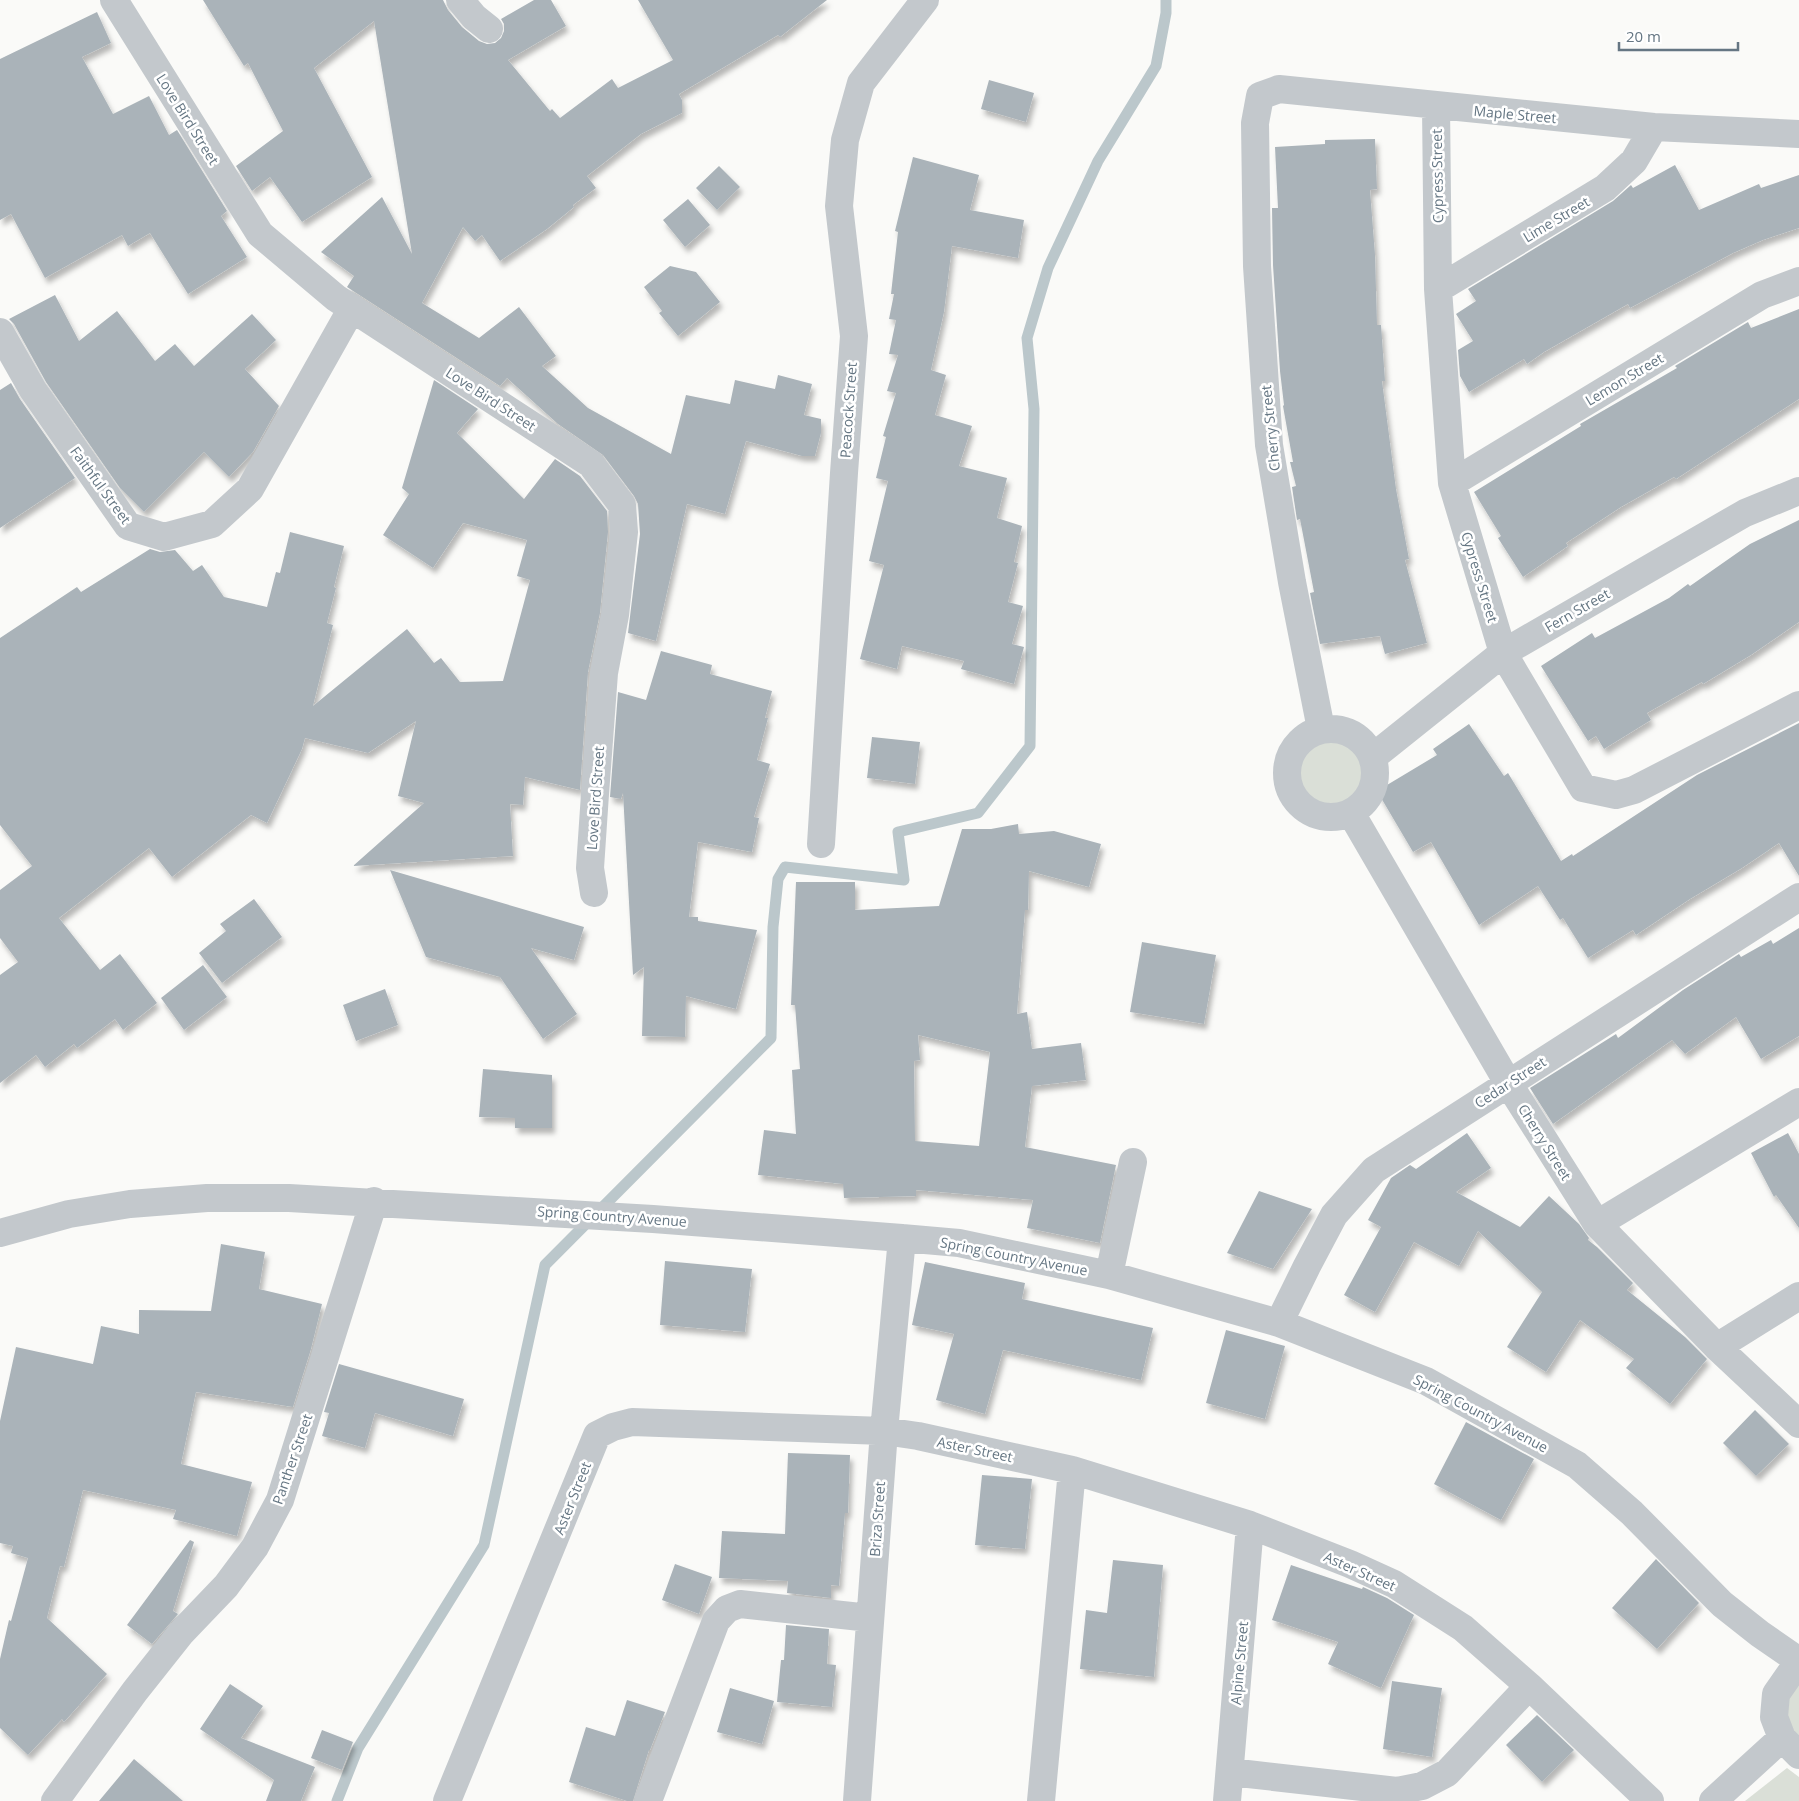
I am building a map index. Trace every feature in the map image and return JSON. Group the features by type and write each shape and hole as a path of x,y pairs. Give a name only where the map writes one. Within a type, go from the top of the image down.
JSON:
{"street":[{"name":"Love Bird Street","path":"114,0 260,234 336,298 591,464 622,505 624,532 615,615 604,673 594,794 590,868 594,893"},
{"path":"460,0 474,17 489,29"},
{"name":"Peacock Street","path":"821,844 854,336 839,206 845,140 861,83 925,0"},
{"name":"Maple Street","path":"1255,124 1260,96 1279,89 1654,127 1799,134"},
{"name":"Cypress Street","path":"1436,106 1438,288 1452,483 1503,653 1583,788 1616,795 1634,790 1799,705"},
{"name":"Cherry Street","path":"1255,124 1257,266 1269,445 1292,582 1320,729"},
{"name":"Lime Street","path":"1438,288 1605,188 1634,161 1654,127"},
{"name":"Lemon Street","path":"1452,483 1762,295 1799,281"},
{"name":"Faithful Street","path":"0,332 33,390 128,526 164,537 212,524 250,489 352,308"},
{"name":"Fern Street","path":"1373,757 1503,653 1744,513 1799,491"},
{"path":"1320,729 1342,729 1361,739 1373,757 1376,778 1368,799 1352,813 1330,818 1310,813 1294,798 1286,778 1289,756 1302,739 1320,729"},
{"name":"Cherry Street","path":"1352,813 1508,1083 1597,1224 1717,1347 1799,1424"},
{"name":"Cedar Street","path":"1279,1323 1334,1215 1374,1170 1799,897"},
{"path":"1597,1224 1799,1102"},
{"path":"1109,1275 1133,1162"},
{"name":"Spring Country Avenue","path":"0,1233 69,1214 140,1203 216,1198 374,1201 653,1219 959,1243 1109,1275 1279,1323 1426,1381 1577,1465 1632,1513 1722,1604 1760,1634 1799,1661"},
{"name":"Panther Street","path":"54,1801 135,1691 182,1633 226,1586 254,1547 280,1500 374,1201"},
{"name":"Briza Street","path":"857,1801 884,1431 902,1238"},
{"path":"1717,1347 1799,1296"},
{"name":"Aster Street","path":"447,1801 597,1436 613,1426 632,1422 884,1431 918,1436 1072,1470 1250,1525 1350,1564 1394,1584 1463,1628 1529,1686 1650,1801"},
{"path":"1041,1801 1072,1470"},
{"name":"Alpine Street","path":"1227,1801 1250,1525"},
{"path":"648,1801 716,1621 727,1608 740,1604 870,1618"},
{"path":"1713,1801 1790,1747 1774,1717 1776,1694 1799,1661"},
{"path":"1230,1772 1397,1791 1422,1786 1447,1773 1529,1686"}],"shaded area":[{"path":"1324,735 1338,735 1352,741 1363,752 1369,766 1366,788 1358,800 1338,811 1324,811 1310,805 1299,794 1293,780 1293,766 1299,752 1310,741"},
{"path":"1799,1671 1799,1747 1787,1735 1782,1695"},
{"path":"1787,1768 1799,1777 1799,1801 1745,1801"}],"building":[{"path":"203,0 443,0 448,10 462,27 479,41 487,44 495,43 501,38 504,24 501,19 534,0 551,0 566,26 508,60 550,111 552,109 560,118 612,79 618,88 673,60 638,0 827,0 780,37 778,35 679,94 682,100 682,113 641,134 587,176 596,188 573,205 574,207 547,229 500,261 482,235 475,241 463,227 422,303 479,338 519,307 556,356 542,366 588,408 671,454 686,395 730,404 735,380 775,389 778,375 812,384 804,415 821,419 821,433 815,456 802,456 746,441 725,514 687,504 656,641 628,633 640,534 638,504 603,455 558,424 507,378 500,386 347,287 354,276 321,252 382,197 412,254 374,21 314,68 372,177 302,222 270,177 252,191 236,166 283,131 248,63 244,66"},
{"path":"97,12 111,43 82,57 113,114 149,96 169,135 177,130 227,211 221,216 247,257 188,294 150,233 128,246 122,235 45,278 11,214 0,220 0,59"},
{"path":"989,80 1034,93 1026,122 981,109"},
{"path":"1375,139 1377,189 1370,190 1375,255 1377,325 1381,325 1385,381 1382,381 1396,489 1409,559 1405,560 1427,643 1385,654 1380,636 1320,644 1310,593 1314,592 1300,519 1297,520 1292,487 1296,486 1290,462 1293,462 1283,406 1273,265 1272,208 1278,208 1275,147 1325,144 1325,140"},
{"path":"913,157 979,175 970,210 1024,220 1018,258 952,246 944,312 931,370 946,375 935,415 972,426 959,466 1007,478 997,518 1022,526 1014,562 1018,563 1008,602 1023,606 1012,644 1024,647 1014,684 961,669 964,661 902,646 897,669 860,659 884,565 869,561 888,481 876,478 886,437 883,436 896,393 887,391 898,355 889,354 896,320 889,319 894,294 891,294 898,232 895,231"},
{"path":"1675,165 1699,210 1759,184 1761,188 1799,175 1799,228 1763,240 1733,253 1630,308 1628,304 1544,352 1527,364 1524,359 1469,392 1460,376 1458,350 1473,341 1456,314 1476,301 1468,289 1613,201 1631,185 1633,188"},
{"path":"719,166 740,187 717,210 696,188"},
{"path":"688,199 710,225 685,247 663,220"},
{"path":"670,266 696,272 720,302 678,336 659,313 662,311 644,287"},
{"path":"55,295 79,341 117,311 155,361 175,344 194,366 252,314 276,340 245,369 279,406 253,452 229,477 204,452 144,512 120,488 46,382 14,324 9,319"},
{"path":"1799,309 1799,399 1676,479 1674,477 1621,507 1566,543 1568,546 1523,577 1498,538 1501,536 1474,492 1581,426 1580,424 1677,368 1675,366 1748,322 1751,328"},
{"path":"434,380 478,409 457,433 524,499 555,459 580,476 607,511 608,532 600,613 588,672 580,790 525,777 523,805 510,804 513,856 353,866 424,803 398,796 416,721 368,753 305,738 302,749 267,823 251,815 172,877 149,848 59,918 100,970 120,954 157,1003 123,1030 115,1019 77,1048 74,1044 45,1067 36,1055 0,1083 0,975 18,962 0,938 0,890 32,866 0,825 0,638 77,587 81,592 150,549 160,552 175,550 193,571 202,565 224,597 267,607 276,572 280,573 290,532 344,546 327,623 333,625 313,706 407,629 434,663 441,658 460,682 503,681 530,580 517,576 527,540 463,523 433,568 383,535 409,494 402,488"},
{"path":"11,383 75,478 0,528 0,390"},
{"path":"1799,520 1799,622 1751,655 1703,684 1702,682 1647,713 1651,720 1604,749 1596,736 1588,741 1541,666 1592,633 1595,638 1669,598 1688,584 1690,586 1750,544"},
{"path":"661,651 712,665 710,674 772,691 765,718 768,718 757,760 770,764 754,817 759,818 752,852 698,842 689,917 698,917 698,921 757,930 736,1009 686,996 685,1037 642,1036 644,967 633,975 623,793 621,799 610,797 618,692 646,700"},
{"path":"1799,723 1799,876 1779,843 1636,935 1633,930 1588,958 1563,918 1560,920 1538,886 1479,925 1431,842 1413,852 1377,791 1437,755 1433,749 1469,724 1504,776 1508,773 1561,861 1572,854 1573,856 1697,775"},
{"path":"872,737 920,742 915,784 867,778"},
{"path":"1018,824 1019,834 1054,831 1101,844 1089,887 1029,871 1028,910 1025,910 1017,1014 1027,1012 1032,1049 1081,1043 1086,1080 1032,1086 1025,1147 1116,1165 1100,1243 1027,1228 1033,1200 916,1190 916,1196 844,1198 843,1184 758,1175 764,1130 796,1134 792,1070 800,1069 795,1005 791,1005 796,882 855,882 855,910 939,906 962,829 991,829","holes":["918,1035 990,1052 979,1146 915,1141 914,1061 920,1060"]},
{"path":"390,870 584,927 574,960 531,948 577,1014 543,1039 500,977 426,957"},
{"path":"254,899 282,937 222,983 199,953 226,931 220,924"},
{"path":"1799,928 1799,1036 1761,1059 1736,1017 1685,1054 1672,1040 1553,1124 1530,1088 1616,1034 1618,1038 1683,990 1739,954 1741,957 1771,940 1773,944"},
{"path":"1142,942 1216,955 1204,1024 1130,1012"},
{"path":"203,965 227,997 184,1030 161,998"},
{"path":"385,989 398,1025 356,1041 343,1005"},
{"path":"483,1069 552,1075 552,1128 515,1128 515,1118 479,1117"},
{"path":"1467,1133 1491,1168 1456,1192 1520,1227 1549,1196 1579,1224 1589,1238 1588,1240 1633,1283 1627,1290 1685,1337 1707,1359 1670,1404 1626,1368 1634,1359 1580,1320 1546,1372 1507,1347 1542,1292 1478,1231 1459,1266 1414,1242 1375,1312 1344,1295 1381,1227 1368,1220 1391,1178 1410,1165 1416,1169"},
{"path":"1788,1133 1799,1154 1799,1228 1776,1195 1774,1197 1751,1153"},
{"path":"1259,1191 1312,1209 1273,1269 1227,1253"},
{"path":"221,1244 265,1252 259,1289 322,1304 311,1349 293,1407 196,1392 181,1464 252,1482 237,1536 173,1519 176,1510 83,1490 64,1567 60,1566 47,1618 107,1674 64,1722 62,1719 28,1755 0,1728 0,1659 9,1620 11,1621 28,1558 11,1553 13,1546 0,1543 0,1421 16,1347 93,1364 101,1326 139,1334 139,1310 211,1311"},
{"path":"665,1261 752,1269 745,1332 660,1325"},
{"path":"925,1262 1025,1283 1022,1299 1153,1328 1141,1380 1003,1350 985,1414 936,1400 954,1334 912,1325"},
{"path":"1226,1330 1285,1346 1265,1419 1206,1403"},
{"path":"339,1364 464,1399 453,1436 375,1413 365,1448 322,1436 329,1413 324,1412"},
{"path":"1755,1410 1789,1444 1756,1476 1723,1443"},
{"path":"1466,1422 1534,1459 1501,1520 1434,1484"},
{"path":"788,1453 850,1455 848,1513 845,1513 839,1586 831,1585 831,1598 787,1593 788,1581 719,1578 722,1531 785,1534"},
{"path":"982,1475 1032,1479 1025,1549 975,1545"},
{"path":"190,1540 194,1542 173,1611 178,1614 152,1644 127,1625"},
{"path":"1656,1559 1699,1603 1657,1649 1612,1608"},
{"path":"1113,1560 1163,1565 1154,1677 1080,1669 1086,1610 1107,1613"},
{"path":"675,1564 712,1577 699,1614 662,1600"},
{"path":"1291,1565 1362,1589 1363,1587 1387,1598 1414,1615 1381,1688 1328,1664 1338,1642 1272,1620"},
{"path":"786,1625 829,1629 827,1664 836,1665 832,1707 777,1702 781,1660 784,1660"},
{"path":"1392,1681 1442,1688 1432,1757 1383,1749"},
{"path":"230,1684 263,1706 241,1738 315,1767 301,1801 266,1801 274,1780 200,1729"},
{"path":"730,1688 774,1701 762,1744 717,1732"},
{"path":"627,1700 665,1712 649,1750 633,1801 627,1801 569,1782 586,1727 615,1736"},
{"path":"1537,1715 1574,1750 1542,1782 1506,1745"},
{"path":"322,1730 353,1742 342,1770 311,1758"},
{"path":"134,1759 183,1801 99,1801"}],"waterway":[{"path":"337,1801 358,1748 484,1545 545,1265 771,1038 773,927 778,879 785,867 904,880 898,832 978,813 1030,746 1034,409 1027,338 1048,268 1098,161 1156,66 1166,13 1166,0"}]}
